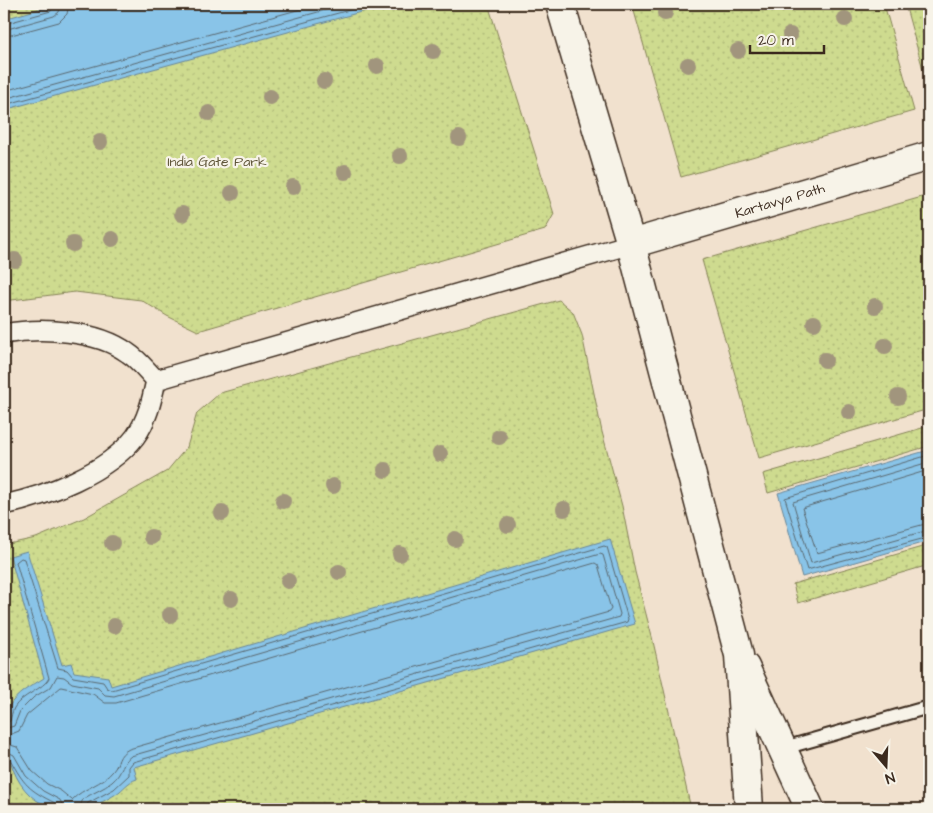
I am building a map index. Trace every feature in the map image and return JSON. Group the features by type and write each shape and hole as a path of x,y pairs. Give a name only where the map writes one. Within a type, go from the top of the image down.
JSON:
{"main road":[{"path":"560,4 631,244 739,655 749,809"},
{"name":"Kartavya Path","path":"631,244 929,156"},
{"path":"739,655 784,748 810,809"}],"street":[{"path":"156,380 631,244"},
{"path":"4,334 49,330 74,333 106,342 128,353 156,380"},
{"path":"4,505 53,490 87,474 115,456 135,437 149,410 156,380"}],"lane":[{"path":"784,748 929,707"}],"green space":[{"name":"India Gate Park","path":"4,4 488,4 554,214 545,230 198,331 167,316 141,300 75,292 4,301"},
{"path":"632,4 884,4 914,111 681,177"},
{"path":"905,4 929,4 929,91"},
{"path":"929,195 929,409 759,458 702,260"},
{"path":"559,300 573,312 582,335 602,432 622,506 635,572 652,637 691,809 4,809 4,545 36,538 84,518 167,471 187,447 197,413 220,393"},
{"path":"929,426 929,446 768,493 763,474"},
{"path":"929,545 929,565 798,603 793,584"}],"water":[{"path":"57,4 390,4 4,110 4,19"},
{"path":"929,450 929,541 802,577 778,493"},
{"path":"610,539 635,624 134,767 137,779 109,798 81,809 58,809 43,804 30,795 20,783 13,770 7,738 9,707 20,694 44,678 10,556 27,551 62,665 71,663 74,672 108,677 111,686"}]}
